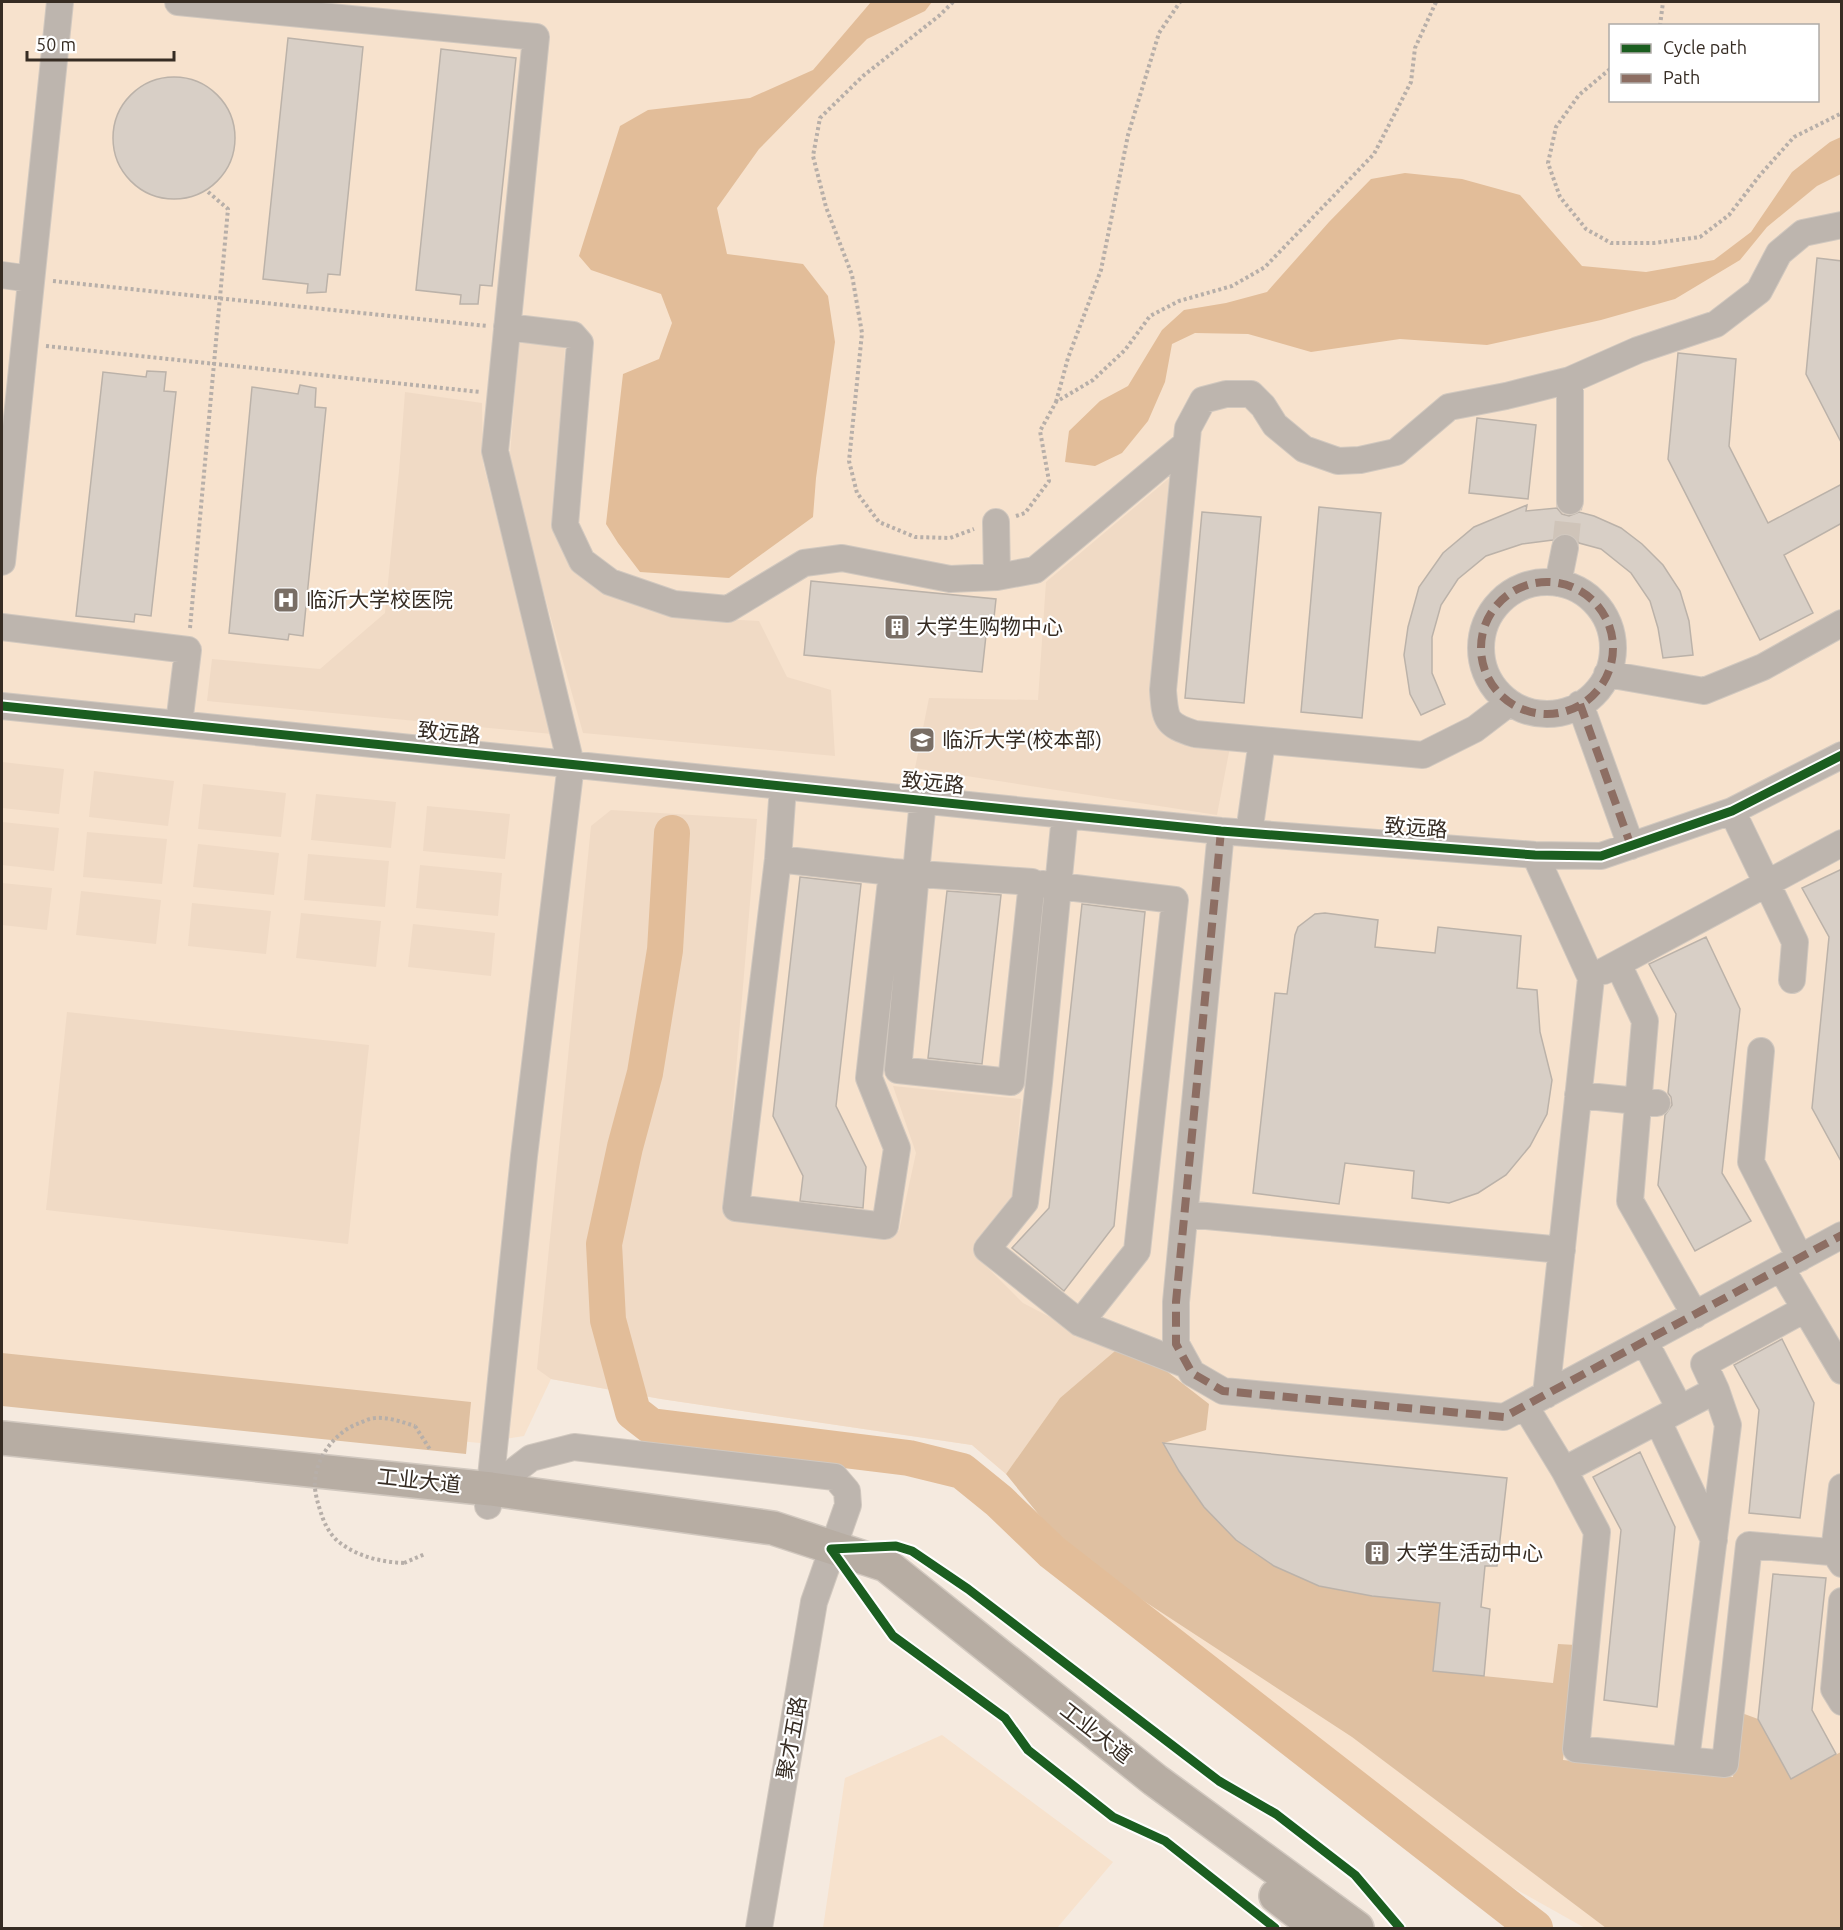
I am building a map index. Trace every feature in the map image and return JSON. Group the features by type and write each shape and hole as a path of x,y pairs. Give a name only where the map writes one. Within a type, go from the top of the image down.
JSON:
{"main road":[{"name":"工业大道","path":"2,1438 490,1498 771,1546 831,1549 886,1565 1155,1780 1357,1929"},
{"name":"工业大道","path":"2,1456 490,1498"},
{"name":"工业大道","path":"831,1549 1318,1929"}],"street":[{"path":"2,562 13,343 31,279 60,2"},
{"path":"178,2 536,37 495,451 571,764 524,1156 490,1498"},
{"path":"1509,703 1475,729 1423,755 1195,735 1175,728 1164,712 1162,690 1188,428 1203,400 1226,393 1251,394 1263,406 1275,425 1304,449 1338,461 1360,460 1396,452 1449,407 1570,380 1638,350 1716,324 1759,291 1779,253 1803,233 1842,225"},
{"path":"2,275 31,279"},
{"path":"507,327 573,335 580,343 565,525 582,561 610,582 674,604 728,609 804,563 842,558 950,579 997,577 1035,570 1186,444"},
{"path":"1570,380 1570,501"},
{"path":"996,522 997,577"},
{"path":"1558,583 1565,548"},
{"path":"1558,583 1584,594 1600,609 1609,628 1612,650 1607,674 1601,686 1590,698 1569,711 1550,715 1527,712 1509,703 1494,689 1483,667 1481,648 1485,625 1491,612 1513,591 1531,584 1558,583"},
{"path":"1607,674 1704,691 1763,667 1842,622"},
{"path":"2,627 188,650 179,724"},
{"path":"1580,704 1631,846"},
{"name":"致远路","path":"2,705 1221,831 1535,855 1601,856 1732,811 1842,755"},
{"path":"1249,833 1262,741"},
{"path":"783,786 778,860 736,1208 885,1226 897,1148 869,1078 904,872 923,800"},
{"path":"1732,811 1795,942 1792,980"},
{"path":"1065,815 1058,886 1048,1082 1025,1202 987,1249 1080,1323 1187,1365"},
{"path":"1221,831 1176,1302 1176,1344 1192,1373 1223,1391 1504,1417 1790,1263 1838,1244"},
{"path":"1591,978 1842,843"},
{"path":"1535,855 1591,978 1562,1250 1536,1401 1564,1470 1597,1532 1576,1749 1725,1764 1749,1545"},
{"path":"778,860 1032,882 1175,900 1137,1251 1080,1323"},
{"path":"898,1070 904,872"},
{"path":"1011,1082 1032,882"},
{"path":"1618,964 1645,1021 1648,1101 1630,1200 1695,1315"},
{"path":"1761,1051 1751,1162 1805,1309 1842,1371"},
{"path":"871,1066 1011,1082 1048,1082"},
{"path":"1578,1095 1648,1101"},
{"path":"1185,1214 1562,1250"},
{"path":"1686,1760 1728,1425 1704,1364 1805,1309"},
{"path":"1645,1342 1714,1540"},
{"path":"1564,1470 1716,1390"},
{"name":"聚才五路","path":"490,1498 531,1458 574,1447 835,1477 847,1491 848,1505 814,1602 759,1929"},
{"path":"1714,1540 1839,1556 1842,1487"},
{"path":"1842,1601 1834,1689 1842,1702"}],"path":[{"path":"953,2 863,76 820,118 813,156 826,207 852,275 862,333 849,461 857,493 879,522 915,537 950,538 1025,513 1049,481 1040,431 1056,402 1068,358 1101,270 1128,135 1159,33 1180,2"},
{"path":"1056,402 1093,380 1125,350 1150,316 1179,300 1232,286 1265,267 1374,154 1412,82 1415,48 1436,2"},
{"path":"1660,24 1663,2"},
{"path":"1609,71 1579,95 1556,127 1548,163 1560,197 1586,229 1611,243 1654,243 1700,237 1730,215 1760,175 1794,137 1842,113"},
{"path":"188,650 228,209 207,190"},
{"path":"31,279 507,327"},
{"path":"13,343 501,394"},
{"path":"425,1554 404,1563 385,1562 361,1554 339,1542 326,1526 317,1502 315,1479 325,1452 337,1436 348,1427 373,1418 395,1420 415,1426 431,1451"}],"shaded area":[{"name":"临沂大学(校本部)","path":"2,2 1841,2 1841,1928 1585,1928 1469,1863 1069,1552 1006,1474 972,1445 661,1399 551,1379 524,1436 480,1443 2,1398"},
{"path":"871,2 932,2 925,11 867,39 759,149 717,208 727,254 803,264 828,296 835,342 816,478 813,517 729,578 640,572 606,524 623,374 659,359 672,323 661,294 591,270 579,256 620,126 648,110 750,98 813,70"},
{"path":"1841,137 1841,174 1817,186 1767,227 1740,260 1675,299 1601,320 1487,345 1400,339 1311,352 1248,334 1195,333 1172,344 1165,382 1148,421 1122,453 1095,466 1065,462 1069,431 1100,401 1128,386 1162,330 1184,310 1226,303 1267,292 1371,179 1405,173 1462,179 1520,195 1582,266 1646,272 1714,260 1751,232 1792,172 1830,142"},
{"path":"519,341 565,345 556,525 577,571 618,598 702,618 759,621 787,677 831,690 835,756 583,733 509,468"},
{"path":"405,392 482,403 483,463 552,734 207,701 212,659 320,669 385,613"},
{"path":"1173,475 1151,703 1162,729 1230,747 1217,815 915,768 929,698 1038,700 1046,582"},
{"path":"2,762 64,769 59,814 2,808"},
{"path":"94,771 174,781 168,826 89,817"},
{"path":"203,784 286,793 281,837 198,829"},
{"path":"316,794 396,802 391,848 311,840"},
{"path":"427,806 510,814 505,859 423,851"},
{"path":"611,810 757,819 724,1214 899,1231 916,1153 893,1086 1021,1099 1013,1195 974,1254 1023,1303 1115,1351 1060,1398 1006,1474 972,1445 661,1399 551,1379 537,1369 591,826"},
{"path":"2,822 59,828 54,871 2,865"},
{"path":"87,832 167,839 162,884 83,877"},
{"path":"198,844 279,853 274,895 193,887"},
{"path":"308,854 389,861 385,907 304,900"},
{"path":"420,865 502,873 498,916 416,908"},
{"path":"2,883 52,888 47,930 2,925"},
{"path":"81,891 161,900 156,944 76,935"},
{"path":"192,903 271,911 266,954 188,946"},
{"path":"301,913 381,921 376,967 296,958"},
{"path":"413,924 495,933 491,976 408,967"},
{"path":"67,1012 369,1045 348,1244 46,1210"},
{"path":"1115,1351 1160,1366 1209,1404 1206,1430 1164,1443 1202,1503 1233,1536 1251,1551 1292,1574 1318,1585 1366,1595 1440,1603 1433,1671 1553,1683 1558,1644 1576,1645 1563,1760 1733,1777 1739,1712 1758,1719 1791,1778 1841,1752 1841,1928 1606,1928 1352,1737 1069,1552 1006,1474 1060,1398"},
{"path":"2,1353 471,1402 466,1454 2,1406"},
{"path":"942,1735 1113,1862 1057,1928 823,1928 845,1778"}],"building":[{"path":"288,38 363,47 340,275 328,274 326,292 307,293 308,284 263,279"},
{"path":"441,49 516,58 492,286 480,285 478,304 460,304 461,295 416,290"},
{"path":"174,77 197,81 217,95 231,115 235,138 231,161 217,181 197,195 174,199 151,195 131,181 117,161 113,138 117,115 131,95 151,81"},
{"path":"1817,258 1842,261 1842,444 1806,374"},
{"path":"1678,353 1736,359 1729,446 1768,523 1842,484 1842,523 1784,555 1813,613 1760,640 1668,459"},
{"path":"147,371 166,372 164,391 176,392 151,616 135,614 134,622 76,616 103,372 146,377"},
{"path":"300,385 316,388 315,407 326,408 303,636 289,634 288,640 229,633 252,387 298,394"},
{"path":"1477,418 1536,425 1528,499 1469,493"},
{"path":"1527,505 1526,511 1557,508 1562,514 1569,516 1579,512 1594,516 1621,528 1642,544 1663,565 1680,591 1689,621 1693,655 1663,658 1650,601 1631,573 1601,549 1579,543 1569,533 1561,534 1553,540 1522,544 1486,556 1458,579 1441,605 1432,637 1432,673 1445,704 1421,715 1410,694 1404,655 1408,627 1419,587 1443,553 1474,527"},
{"path":"1319,507 1381,513 1362,718 1301,712"},
{"path":"1202,512 1261,517 1244,703 1185,698"},
{"name":"大学生购物中心","path":"811,581 996,599 993,627 987,626 982,672 804,655"},
{"path":"1842,869 1842,1163 1812,1108 1829,937 1802,888"},
{"path":"800,877 861,884 836,1106 866,1167 863,1208 800,1201 803,1176 773,1116"},
{"path":"947,891 1001,895 982,1064 928,1058"},
{"path":"1082,904 1145,912 1114,1226 1064,1291 1012,1248 1049,1208"},
{"path":"1325,913 1378,920 1375,947 1435,953 1438,927 1521,936 1517,988 1537,990 1540,1032 1552,1080 1547,1114 1530,1146 1506,1175 1478,1193 1449,1203 1412,1198 1414,1171 1345,1163 1339,1204 1253,1193 1275,993 1287,994 1298,927 1315,914"},
{"path":"1706,937 1740,1009 1722,1173 1751,1221 1695,1251 1658,1185 1665,1115 1672,1105 1668,1093 1676,1014 1649,964"},
{"path":"1782,1339 1814,1403 1800,1518 1749,1513 1759,1410 1734,1365"},
{"name":"大学生活动中心","path":"1163,1443 1507,1478 1497,1566 1485,1566 1481,1607 1490,1609 1484,1676 1433,1671 1440,1603 1372,1596 1319,1586 1274,1566 1236,1540 1204,1507"},
{"path":"1640,1452 1675,1527 1657,1707 1604,1700 1621,1530 1593,1477"},
{"path":"1773,1574 1826,1578 1812,1710 1836,1754 1791,1779 1758,1719"}],"waterway":[{"path":"672,833 665,950 645,1073 625,1147 604,1244 608,1320 633,1412 651,1426 909,1458 962,1471 999,1501 1052,1552 1535,1928"}],"tunnel":[{"path":"1565,548 1570,501"}],"marked path":[{"path":"1547,582 1572,587 1584,593 1602,611 1608,623 1613,648 1608,673 1602,685 1584,703 1572,709 1547,714 1522,709 1510,703 1492,685 1486,673 1481,648 1486,623 1492,611 1510,593 1522,587 1547,582"},
{"path":"1580,704 1631,846"},
{"path":"1221,831 1176,1302 1176,1344 1192,1373 1223,1391 1504,1417 1842,1235"}],"cycle path":[{"path":"2,706 1221,831 1535,855 1601,856 1732,811 1842,755"},
{"path":"831,1549 896,1546 912,1551 968,1589 1219,1781 1276,1814 1355,1875 1400,1928"},
{"path":"831,1549 893,1636 1005,1718 1028,1750 1113,1817 1165,1841 1275,1928"}],"place":[{"name":"临沂大学校医院","path":"286,600"},
{"name":"大学生购物中心","path":"897,627"},
{"name":"临沂大学(校本部)","path":"922,740"},
{"name":"大学生活动中心","path":"1377,1553"}]}
